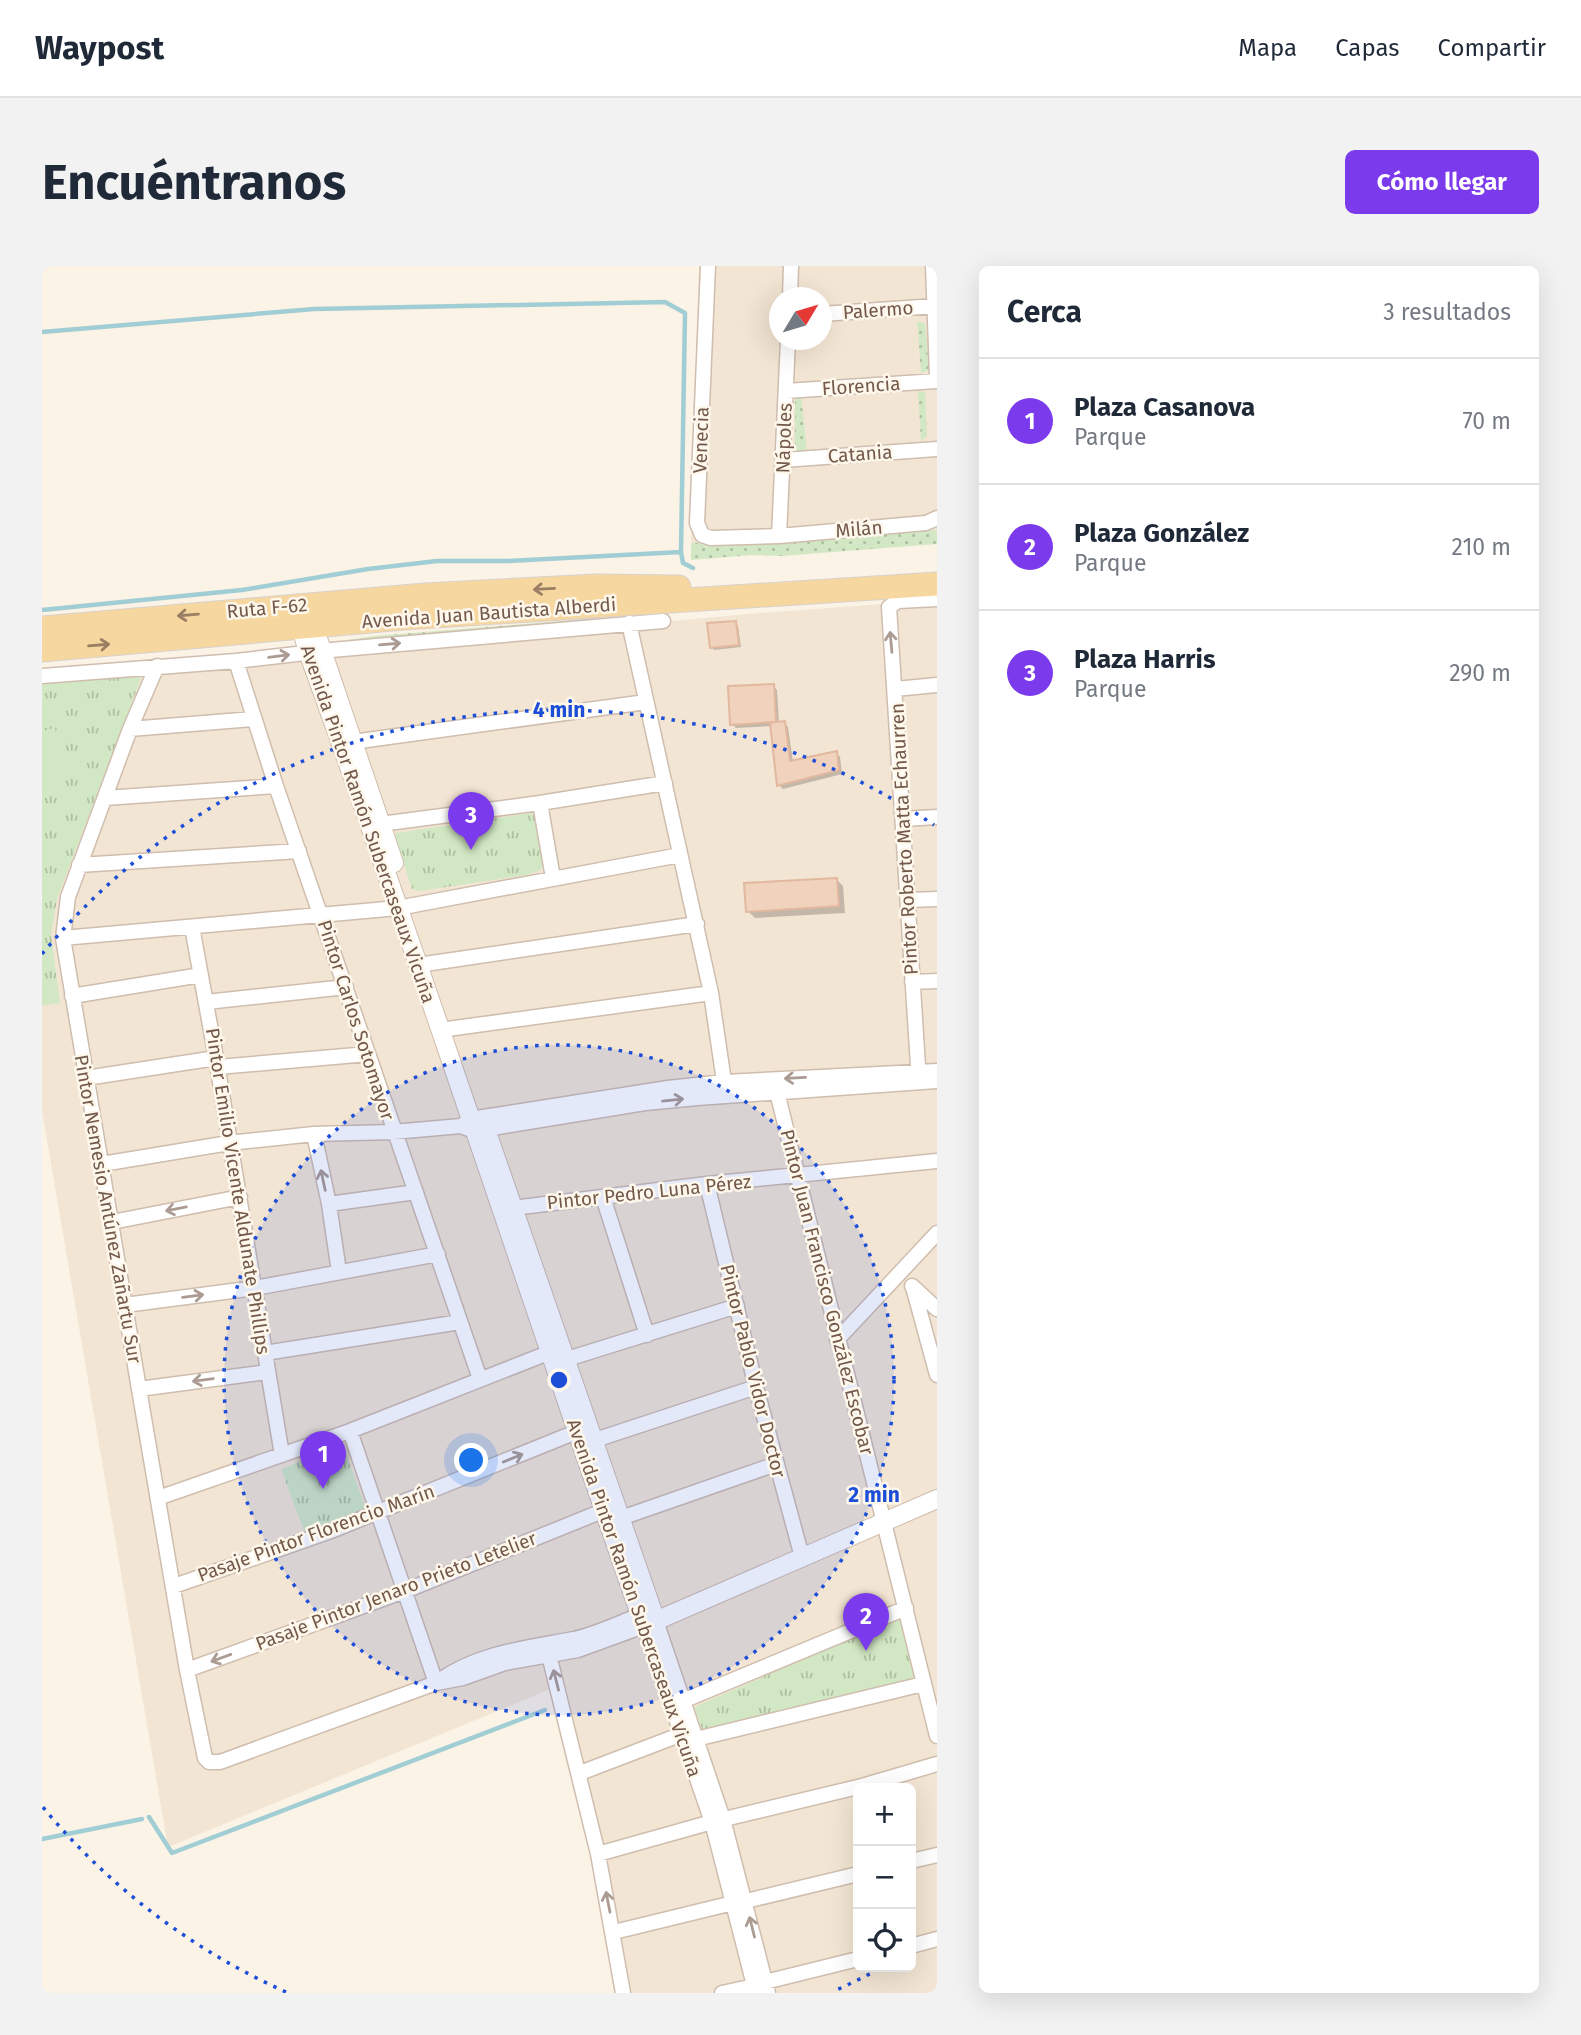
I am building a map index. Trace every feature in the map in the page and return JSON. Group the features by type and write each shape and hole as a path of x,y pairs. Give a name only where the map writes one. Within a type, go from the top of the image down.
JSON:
{"main road":[{"name":"Avenida Juan Bautista Alberdi","path":"492,591 596,586 762,586 937,571"},
{"name":"Avenida Juan Bautista Alberdi","path":"42,650 307,620 404,618 937,584"},
{"name":"Ruta F-62","path":"42,628 307,620 492,591"}],"street":[{"name":"Venecia","path":"708,266 697,523 702,535 711,538 779,536"},
{"path":"790,287 791,266"},
{"path":"935,274 937,378"},
{"name":"Palermo","path":"832,313 936,306"},
{"name":"Nápoles","path":"779,536 788,350"},
{"name":"Florencia","path":"786,391 937,378"},
{"name":"Catania","path":"783,460 937,449"},
{"name":"Milán","path":"779,536 926,523 937,518"},
{"name":"Pintor Roberto Matta Echaurren","path":"918,1077 889,607 898,601 937,599"},
{"name":"Avenida Pintor Ramón Subercaseaux Vicuña","path":"307,620 315,652 424,963 475,1124 507,1209 556,1356 576,1433 613,1514"},
{"name":"Avenida Juan Bautista Alberdi","path":"42,676 236,661 663,621"},
{"path":"629,624 711,993 725,1089"},
{"name":"Pintor Carlos Sotomayor","path":"236,661 275,786 480,1379"},
{"name":"Pintor Nemesio Antúnez Zañartu Sur","path":"157,666 130,729 68,897 64,938 203,1752 209,1762 220,1762 436,1683"},
{"path":"895,689 937,685"},
{"path":"346,743 646,702"},
{"path":"130,729 253,719"},
{"path":"375,824 540,803 665,783"},
{"path":"105,798 275,786"},
{"path":"540,803 553,878"},
{"path":"903,820 937,817"},
{"path":"79,865 299,851"},
{"path":"64,938 403,906 680,855"},
{"path":"908,900 937,899"},
{"path":"424,963 696,924"},
{"name":"Pintor Emilio Vicente Aldunate Phillips","path":"192,927 282,1455"},
{"path":"72,996 201,975"},
{"path":"912,982 937,981"},
{"path":"206,1002 345,987"},
{"path":"445,1029 711,993"},
{"path":"86,1078 217,1063 368,1054"},
{"path":"725,1089 777,1092 918,1077 937,1071"},
{"path":"102,1164 229,1143 314,1134 393,1132 475,1124 645,1103 725,1089 918,1077 937,1081"},
{"name":"Pintor Juan Francisco González Escobar","path":"777,1092 937,1736"},
{"path":"314,1134 329,1204 339,1272"},
{"name":"Pintor Pedro Luna Pérez","path":"507,1209 706,1184 937,1161"},
{"name":"Pintor Pablo Vidor Doctor","path":"706,1184 800,1552"},
{"path":"329,1204 416,1192"},
{"path":"112,1222 240,1197"},
{"path":"603,1197 647,1335"},
{"path":"837,1340 937,1233"},
{"path":"125,1305 255,1288 438,1254"},
{"path":"899,1273 937,1309"},
{"path":"913,1287 937,1375"},
{"path":"158,1498 351,1431 480,1379 556,1356 647,1335 737,1306"},
{"path":"265,1353 460,1322"},
{"name":"Avenida Pintor Ramón Subercaseaux Vicuña","path":"556,1356 592,1441 613,1514 718,1820 761,1988"},
{"path":"139,1389 267,1372"},
{"path":"576,1433 592,1441 756,1387"},
{"path":"351,1431 436,1683"},
{"name":"Pasaje Pintor Florencio Marín","path":"174,1586 378,1513 576,1433"},
{"name":"Pasaje Pintor Jenaro Prieto Letelier","path":"187,1670 613,1514 776,1464"},
{"path":"883,1517 937,1488"},
{"path":"436,1683 463,1678 505,1663 578,1650 883,1517 937,1499"},
{"path":"677,1703 906,1608"},
{"path":"436,1683 459,1667 500,1653 577,1638 648,1618"},
{"path":"549,1655 598,1854 624,1993"},
{"path":"580,1773 689,1737 923,1684"},
{"path":"598,1854 718,1820 937,1765"},
{"path":"916,1860 937,1855"},
{"path":"614,1931 853,1875"},
{"path":"916,1945 937,1940"},
{"path":"722,1993 761,1988 853,1960"}],"shaded area":[{"path":"699,266 937,266 937,530 691,543"},
{"path":"937,600 937,1993 622,1993 558,1686 168,1847 42,1111 42,680 747,614"}],"green space":[{"path":"917,321 925,324 929,370 921,373"},
{"path":"918,391 925,392 927,436 921,441"},
{"path":"801,395 807,450 800,452 795,450 795,396"},
{"path":"937,530 937,544 691,560 691,543"},
{"path":"608,619 343,643 374,636"},
{"path":"143,673 57,899 51,934 60,1003 42,1006 42,683"},
{"path":"55,728 62,768 42,772 42,731"},
{"path":"531,813 537,818 544,860 541,870 526,875 420,891 412,889 396,833"},
{"path":"343,1445 366,1509 304,1531 281,1469"},
{"path":"900,1618 916,1683 704,1734 694,1707"}],"building":[{"path":"736,621 739,645 710,648 707,623"},
{"path":"774,684 776,722 785,721 790,761 837,751 839,770 777,786 770,723 775,722 730,725 728,686"},
{"path":"837,878 839,906 746,912 744,883"}],"waterway":[{"path":"42,332 314,309 665,302 685,313 681,552 683,563 693,568"},
{"path":"42,610 242,590 368,569 437,561 508,561 681,552"},
{"path":"149,1817 172,1853 545,1710"},
{"path":"42,1839 142,1819"}],"place":[{"name":"Plaza Harris","path":"471,850"},
{"name":"Plaza Casanova","path":"323,1489"},
{"name":"Plaza González","path":"866,1651"}]}
